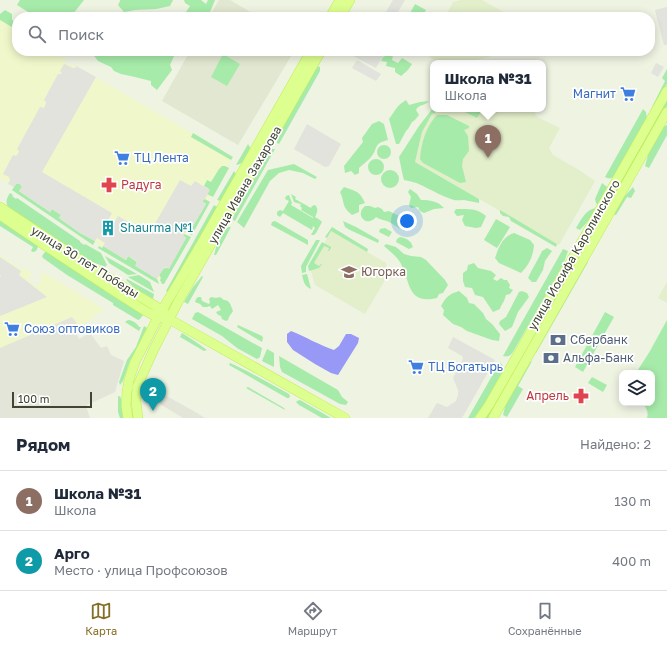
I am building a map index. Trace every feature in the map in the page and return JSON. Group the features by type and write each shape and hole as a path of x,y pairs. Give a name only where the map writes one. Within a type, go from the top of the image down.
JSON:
{"main road":[{"path":"333,12 340,0"},
{"path":"343,12 350,0"},
{"name":"улица Ивана Захарова","path":"128,418 126,406 127,391 135,362 160,314 308,56"},
{"name":"улица Ивана Захарова","path":"138,418 136,401 137,387 154,349 318,56"},
{"name":"улица Иосифа Каролинского","path":"480,418 489,405 667,91"},
{"name":"улица Иосифа Каролинского","path":"493,418 667,112"},
{"name":"улица 30 лет Победы","path":"0,207 160,314"},
{"name":"улица 30 лет Победы","path":"0,215 107,287 170,319 345,418"}],"shaded area":[{"path":"219,0 230,0 250,12 212,12"},
{"path":"393,0 405,0 398,12 386,12"},
{"path":"461,0 482,0 503,12 448,12 453,2"},
{"path":"667,7 667,45 664,45 655,10"},
{"path":"0,19 12,27 12,56 59,56 66,60 64,64 76,66 233,157 161,281 80,233 0,178"},
{"path":"187,56 291,56 238,145 162,101"},
{"path":"353,56 383,56 376,68"},
{"path":"492,56 478,60 434,60 429,57"},
{"path":"357,60 381,74 376,81 352,68"},
{"path":"656,63 664,67 658,77 651,73"},
{"name":"ТЦ Лента","path":"64,64 73,68 76,66 96,77 42,172 112,213 101,234 106,237 118,216 149,234 180,180 191,186 195,181 210,190 205,199 202,201 206,204 190,231 187,230 184,233 183,235 186,238 169,269 166,267 164,268 157,279 135,266 137,261 128,256 126,260 103,246 105,243 97,238 95,241 80,233 59,218 61,215 52,209 50,212 19,191 22,187 20,184 16,184 14,187 8,184 10,180 9,177 3,174 13,155 16,156 18,154 19,151 17,149 40,107 44,108 46,102 44,100 58,74 62,73 60,71"},
{"path":"436,112 534,112 537,117 560,128 549,148 553,155 595,181 559,245 415,162 422,132 432,114"},
{"path":"307,124 341,144 329,166 325,167 294,149"},
{"name":"Югорка","path":"331,231 386,263 388,275 365,314 315,285 310,268"},
{"name":"Союз оптовиков","path":"0,255 22,270 24,268 32,273 28,280 37,286 42,279 40,277 43,272 104,309 79,328 71,317 0,348"},
{"name":"Союз оптовиков","path":"0,257 21,271 19,275 47,297 0,316"},
{"path":"667,282 667,303 658,298"},
{"path":"72,317 79,328 75,331 79,339 90,333 101,348 107,346 111,355 124,361 115,392 87,405 90,418 0,418 0,348"},
{"path":"291,331 334,350 339,346 346,334 351,334 359,338 358,343 338,375 331,373 293,350 287,342 287,334"},
{"name":"ТЦ Богатырь","path":"453,337 495,360 462,418 428,418 437,403 447,407 456,401 458,395 458,390 453,378 463,358 448,348"},
{"path":"163,394 205,418 183,418 160,404 159,402"}],"green space":[{"path":"20,0 84,0 75,12 28,12 17,5"},
{"path":"120,0 173,0 170,6 124,12 118,5"},
{"path":"184,0 201,0 206,4 208,0 215,0 210,12 186,12 190,6 185,3"},
{"path":"415,4 426,10 425,12 411,12"},
{"path":"5,10 12,14 12,27 0,20 0,14"},
{"path":"94,56 174,56 170,65 172,70 157,90 151,85 151,81 121,74 98,61"},
{"path":"222,56 226,56 240,64 227,86 211,77"},
{"path":"393,56 392,60 398,63 402,58 412,64 401,76 395,72 395,68 386,66 387,62 381,61 383,57"},
{"path":"317,66 320,67 320,71 279,144 277,143 277,138"},
{"path":"667,69 667,84 655,105 652,107 665,81 662,78"},
{"path":"667,99 667,106 607,210 604,208"},
{"path":"406,100 409,105 429,101 417,108 416,110 419,115 412,122 399,144 396,144 389,119 398,106"},
{"path":"643,109 646,112 647,119 614,176 612,178 605,177"},
{"path":"430,112 436,112 432,114 422,132 415,162 479,199 479,203 464,200 453,200 416,183 404,180 399,157"},
{"path":"465,112 480,112 477,118"},
{"path":"437,115 447,115 469,126 469,128 464,130 468,136 469,151 463,159 462,166 466,182 460,183 423,163 420,159 425,136 430,124"},
{"path":"379,121 384,124 388,140 378,145 371,157 359,168 359,173 355,175 351,171 345,173 344,166 363,142 362,138 372,124"},
{"path":"667,125 667,135 649,168 645,166 649,152 663,127"},
{"path":"193,133 233,157 231,160 191,137"},
{"path":"248,144 251,149 247,156 242,163 236,165"},
{"path":"381,145 387,145 391,149 391,155 387,159 381,159 377,155 377,149"},
{"path":"272,149 275,149 235,221 233,220 233,217 268,153"},
{"path":"373,159 379,159 384,164 382,173 379,175 373,175 368,170 368,164"},
{"path":"294,164 317,177 315,179 303,173 289,170 279,173 270,181 244,228 237,222 268,170"},
{"path":"222,166 229,168 213,197 207,194 209,189 204,186 207,180 211,182"},
{"path":"390,170 396,173 399,179 396,185 390,188 384,185 381,179 384,173"},
{"path":"234,171 236,174 221,201 217,200"},
{"path":"602,183 607,187 598,205 595,199"},
{"path":"16,184 20,184 22,187 19,191 50,212 52,209 61,215 59,218 80,233 95,241 93,245 12,190"},
{"path":"344,187 357,192 363,199 365,203 359,205 359,212 352,215 346,209 340,192"},
{"path":"633,187 635,191 631,198 627,197 616,215 613,214 623,198"},
{"path":"410,189 417,194 421,200 434,201 444,208 434,209 424,213 420,211 418,207 411,208 409,205 411,197 408,192"},
{"path":"10,193 16,199 17,198 84,245 85,244 101,253 107,265 105,267 90,261 8,207 7,200"},
{"path":"291,194 296,197 295,199 311,208 312,206 316,206 317,211 315,217 322,222 314,235 311,235 315,228 313,226 312,230 283,213 280,217 277,215 277,212 280,210 283,211 289,201 285,199 286,196 289,195 292,203 291,205 313,218 301,210 301,204 294,202"},
{"path":"205,199 210,202 192,235 185,231 190,231 206,204 202,201"},
{"path":"214,205 217,207 217,210 168,292 166,291"},
{"path":"365,206 375,208 378,207 384,212 389,211 401,217 405,231 376,217 372,220 366,221 361,216 362,210"},
{"path":"596,208 590,219 580,230 576,228 586,213"},
{"path":"456,209 472,210 483,213 486,216 481,227 476,228 465,226 462,220 464,215 457,216 454,212"},
{"path":"500,210 557,244 556,247 511,221 509,217 503,216 500,213"},
{"path":"602,212 605,214 489,418 485,418"},
{"path":"496,219 510,227 497,248 484,240"},
{"path":"0,220 37,245 38,247 36,251 31,251 33,247 0,226"},
{"path":"275,221 308,240 308,245 271,225 272,222"},
{"path":"343,221 379,240 378,243 345,227"},
{"path":"228,227 231,227 216,255 214,255 217,244"},
{"path":"332,227 368,249 367,252 331,231 327,238 325,237"},
{"path":"385,228 392,232 389,237 379,232 380,229"},
{"path":"514,233 530,240 534,245 530,260 521,273 499,263 495,258 504,240"},
{"path":"184,234 191,237 164,284 162,284 159,275 164,269 169,268 186,238 183,235"},
{"path":"400,237 408,240 413,247 409,249 396,242"},
{"path":"316,240 320,240 306,267 306,272 302,273 301,266"},
{"path":"322,242 331,248 328,251 329,248 324,246 314,263 319,266 322,264 319,268 309,271 308,266"},
{"path":"386,244 396,247 404,254 421,257 426,260 448,285 443,293 439,294 437,298 427,299 420,298 415,295 408,284 400,262 384,246"},
{"path":"99,246 102,248 103,246 126,260 128,256 137,262 136,266 157,279 159,284 98,248"},
{"path":"547,248 552,251 545,261 543,270 536,282 532,282 528,278 542,251"},
{"path":"563,249 568,251 563,265 513,352 509,356 503,356"},
{"path":"45,252 48,252 143,315 138,320 113,305 113,303 67,275 43,258 42,256"},
{"path":"105,256 137,274 128,275 109,263"},
{"path":"586,262 588,262 536,353 536,350"},
{"path":"474,263 478,268 491,271 496,275 493,279 497,281 501,278 507,280 510,285 509,288 513,290 510,294 506,295 500,309 493,312 483,297 475,295 472,288 465,287 463,273 467,270 468,265"},
{"path":"307,274 311,289 304,282 302,275"},
{"path":"139,275 150,282 154,292 128,277"},
{"path":"202,276 203,277 188,304 184,302 193,287"},
{"path":"127,279 154,294 153,299 136,289 126,280"},
{"path":"459,291 467,298 469,303 474,304 483,313 486,319 500,334 499,341 467,331 453,324 443,315 444,310 441,306 445,300 448,296"},
{"path":"522,291 527,293 529,297 518,312 512,327 505,331 499,324 500,321 506,317 519,292"},
{"path":"198,297 201,297 202,301 209,304 209,299 211,297 220,297 228,301 233,311 228,320 226,321 222,319 216,312 221,310 218,305 212,309 210,306 203,307 195,302"},
{"path":"198,312 262,348 260,357 257,359 237,348 222,336 192,319 195,313"},
{"path":"605,312 614,317 583,372 575,367"},
{"path":"128,320 133,321 141,327 139,331 125,322"},
{"path":"667,320 667,418 647,418 648,416 645,406 655,406 655,370 638,370"},
{"path":"238,325 262,336 262,342 237,327"},
{"path":"144,326 147,328 130,361 123,381 120,385 119,382 127,360 136,347"},
{"path":"182,333 207,350 204,351 180,337"},
{"path":"267,349 274,353 274,367 262,361"},
{"path":"279,356 338,390 342,397 348,402 346,405 340,404 282,372"},
{"path":"532,361 518,386 523,389 507,417 503,415 506,403"},
{"path":"500,362 504,369 483,406 474,418 468,418"},
{"path":"230,363 289,394 289,398 229,365"},
{"path":"592,377 607,385 603,392 588,383"},
{"path":"248,387 284,408 285,410 246,388"},
{"path":"118,396 121,398 123,418 120,418 118,412"},
{"path":"300,400 331,418 322,418 299,405 296,402"}],"place":[{"name":"Магнит","path":"628,94"},
{"name":"ТЦ Лента","path":"122,158"},
{"name":"Школа №31","path":"488,158"},
{"name":"Радуга","path":"109,185"},
{"name":"Shaurma №1","path":"108,228"},
{"name":"Югорка","path":"349,272"},
{"name":"Союз оптовиков","path":"12,329"},
{"name":"Сбербанк","path":"558,340"},
{"name":"Альфа-Банк","path":"551,358"},
{"name":"ТЦ Богатырь","path":"416,367"},
{"name":"Апрель","path":"581,396"},
{"name":"Арго","path":"153,411"}]}
